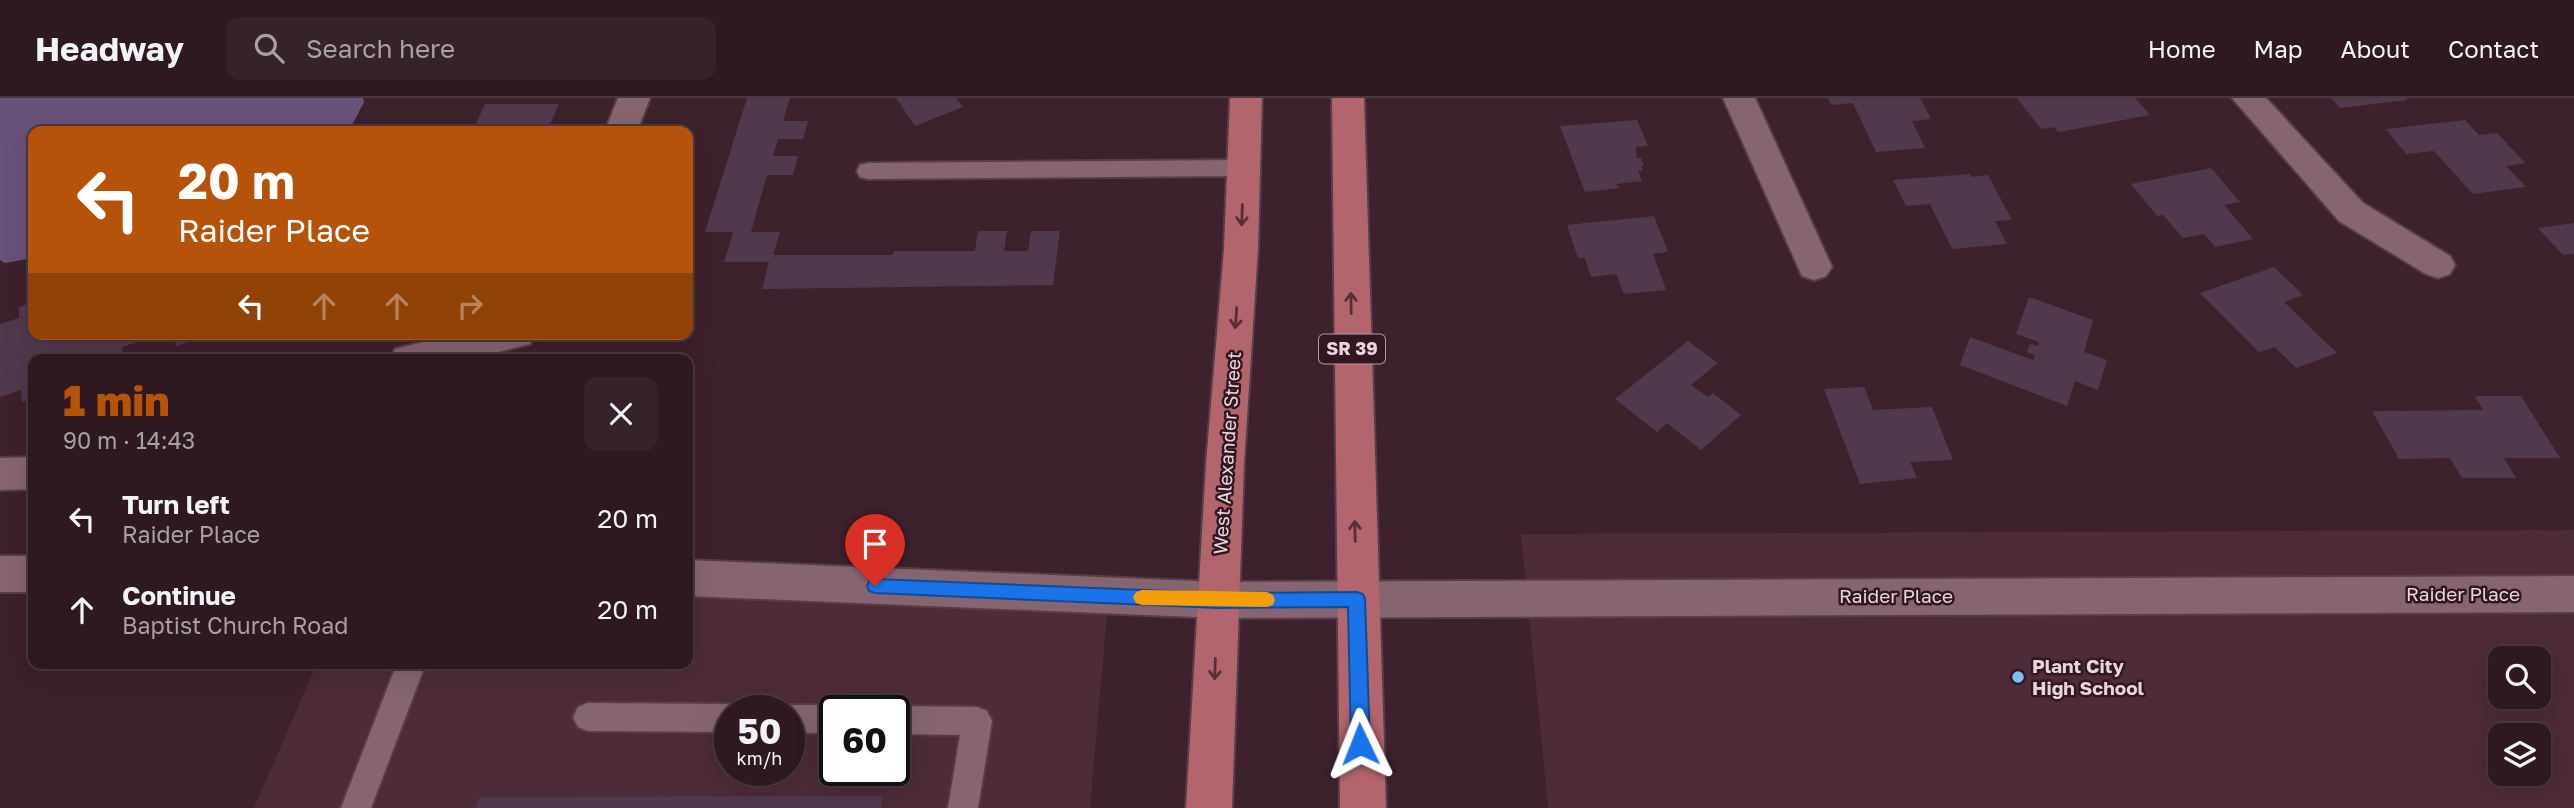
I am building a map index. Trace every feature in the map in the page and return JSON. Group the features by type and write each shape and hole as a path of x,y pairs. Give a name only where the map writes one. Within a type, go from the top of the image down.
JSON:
{"main road":[{"name":"West Alexander Street","path":"1209,808 1224,464 1241,250 1246,98"},
{"name":"SR 39","path":"1348,98 1363,808"}],"street":[{"path":"623,126 634,98"},
{"path":"1739,98 1814,267"},
{"path":"2248,98 2351,212 2438,265"},
{"path":"430,354 491,340"},
{"path":"0,474 28,473"},
{"path":"0,574 28,574"},
{"name":"Raider Place","path":"693,578 1218,600 2574,594"}],"lane":[{"path":"868,171 1243,168"},
{"path":"356,808 410,669"},
{"path":"588,717 714,719"},
{"path":"910,720 977,721 963,808"}],"shaded area":[{"path":"0,98 363,98 364,102 352,126 28,126 28,259 5,263 0,260"},
{"name":"Plant City High School","path":"2574,530 2574,808 1548,808 1521,534"},
{"path":"693,598 1108,604 1090,808 254,808 314,669 693,669"}],"building":[{"path":"747,98 790,98 783,121 808,121 803,139 778,139 773,156 798,156 793,175 767,175 751,232 780,232 773,255 893,255 894,251 975,251 978,231 1007,231 1004,251 1028,251 1031,231 1060,231 1053,285 762,289 769,262 724,262 733,232 705,232"},
{"path":"896,98 956,98 963,107 915,126"},
{"path":"1828,98 1920,98 1931,119 1912,121 1925,148 1876,152 1853,103 1831,105"},
{"path":"2017,98 2135,98 2150,115 2059,132 2054,127 2041,129"},
{"path":"2331,98 2406,98 2407,100 2340,108"},
{"path":"485,104 559,104 549,126 475,126"},
{"path":"1637,120 1648,146 1636,147 1637,159 1641,158 1644,166 1641,166 1643,171 1638,171 1642,181 1616,184 1619,188 1585,192 1560,126"},
{"path":"2465,120 2479,135 2497,133 2525,163 2506,166 2526,187 2473,194 2434,151 2406,154 2386,129"},
{"path":"2211,168 2240,202 2224,205 2253,239 2215,247 2204,234 2183,238 2163,215 2157,216 2131,184"},
{"path":"1970,174 1971,177 1988,175 2012,220 1995,221 2007,244 1952,249 1930,204 1906,206 1893,180"},
{"path":"1654,216 1668,252 1653,254 1666,290 1624,294 1616,274 1591,277 1585,258 1578,258 1567,225"},
{"path":"2574,223 2574,254 2563,255 2538,228"},
{"path":"2274,267 2303,295 2284,302 2337,353 2296,368 2275,347 2259,352 2200,293"},
{"path":"2029,297 2093,320 2084,352 2107,360 2098,390 2075,381 2067,406 1960,365 1970,337 2033,360 2035,355 2027,352 2030,344 2038,346 2039,342 2016,334"},
{"path":"28,304 28,340 143,340 122,347 123,354 28,354 28,400 22,402 21,390 0,397 0,324 19,318 19,307"},
{"path":"175,340 194,340 176,346"},
{"path":"1688,341 1718,363 1691,385 1708,397 1713,393 1741,415 1701,450 1667,423 1657,432 1615,399"},
{"path":"1864,387 1873,410 1932,407 1953,460 1910,462 1917,478 1860,484 1824,389"},
{"path":"2475,396 2521,396 2560,458 2504,458 2516,478 2462,478 2450,458 2399,459 2372,411 2483,410"},
{"path":"883,796 881,808 476,808 480,797"}],"slow traffic":[{"path":"1142,597 1267,600"}],"place":[{"name":"Plant City High School","path":"2018,677"}],"route":[{"path":"875,586 1218,600 1357,599 1360,744"}]}
